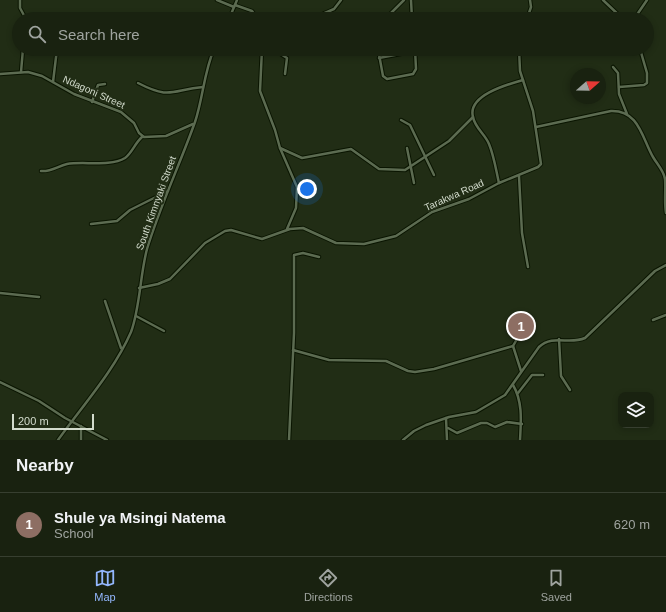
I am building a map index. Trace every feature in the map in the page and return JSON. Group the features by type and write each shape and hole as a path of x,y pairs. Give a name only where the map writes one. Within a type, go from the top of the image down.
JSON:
{"street":[{"path":"20,0 20,8 22,12"},
{"path":"217,0 253,12"},
{"path":"232,12 237,0"},
{"path":"327,12 334,9 341,0"},
{"path":"392,12 404,0"},
{"path":"411,0 412,12"},
{"path":"529,12 531,7 530,0"},
{"path":"603,0 616,12"},
{"path":"639,12 647,0"},
{"path":"21,72 22,56"},
{"path":"53,82 56,56"},
{"name":"South Kimnyaki Street","path":"58,440 104,377 122,349 130,333 136,316 139,288 147,250 194,124 207,67 211,56"},
{"path":"262,56 260,91 275,130 280,148 297,187 296,208 287,230"},
{"path":"284,56 287,58 285,74"},
{"path":"388,56 379,58 385,78 412,75 416,69 416,56"},
{"name":"Tarakwa Road","path":"139,288 158,284 170,279 205,243 225,231 231,230 262,239 294,228 309,229 329,240 343,244 372,243 396,236 432,212 469,199 499,183 519,176 541,164 536,127 518,61 518,56"},
{"path":"619,87 644,85 647,83 647,73 642,56"},
{"path":"613,67 618,74 620,94 627,114"},
{"name":"Ndagoni Street","path":"0,74 32,72 53,82 63,89 128,117 134,123 142,137"},
{"path":"280,148 302,158 351,149 379,169 398,171 410,168 425,155 449,140 473,117 478,101 486,94 523,80"},
{"path":"138,83 152,90 168,94 203,87"},
{"path":"92,102 98,85 105,84"},
{"path":"536,127 611,111 622,111 627,114 637,123 652,156 664,174 666,213"},
{"path":"473,117 488,143 499,183"},
{"path":"402,120 410,126 434,175"},
{"path":"41,171 49,171 68,164 93,164 122,159 128,155 136,142 142,137 166,136 194,124"},
{"path":"406,148 414,183"},
{"path":"519,176 522,233 528,266"},
{"path":"91,224 117,221 130,210 168,191"},
{"path":"289,440 293,350 294,255 303,253 319,257"},
{"path":"403,440 418,428 446,418 469,415 484,408 508,392 521,371 544,342 559,339 585,338 655,271 666,265"},
{"path":"0,294 39,297"},
{"path":"105,300 122,349"},
{"path":"653,320 666,315"},
{"path":"136,316 164,331"},
{"path":"293,350 329,360 386,361 412,372 434,369 513,346 521,332"},
{"path":"559,339 561,376 570,390"},
{"path":"513,346 521,371"},
{"path":"518,394 532,376 543,374"},
{"path":"0,382 40,401 107,440"},
{"path":"513,385 518,394 522,424 520,440"},
{"path":"446,418 448,428 447,440"},
{"path":"448,428 457,433 481,423 487,423 495,426 507,422 522,424"},
{"path":"81,426 81,440"}],"place":[{"name":"Shule ya Msingi Natema","path":"521,326"}]}
